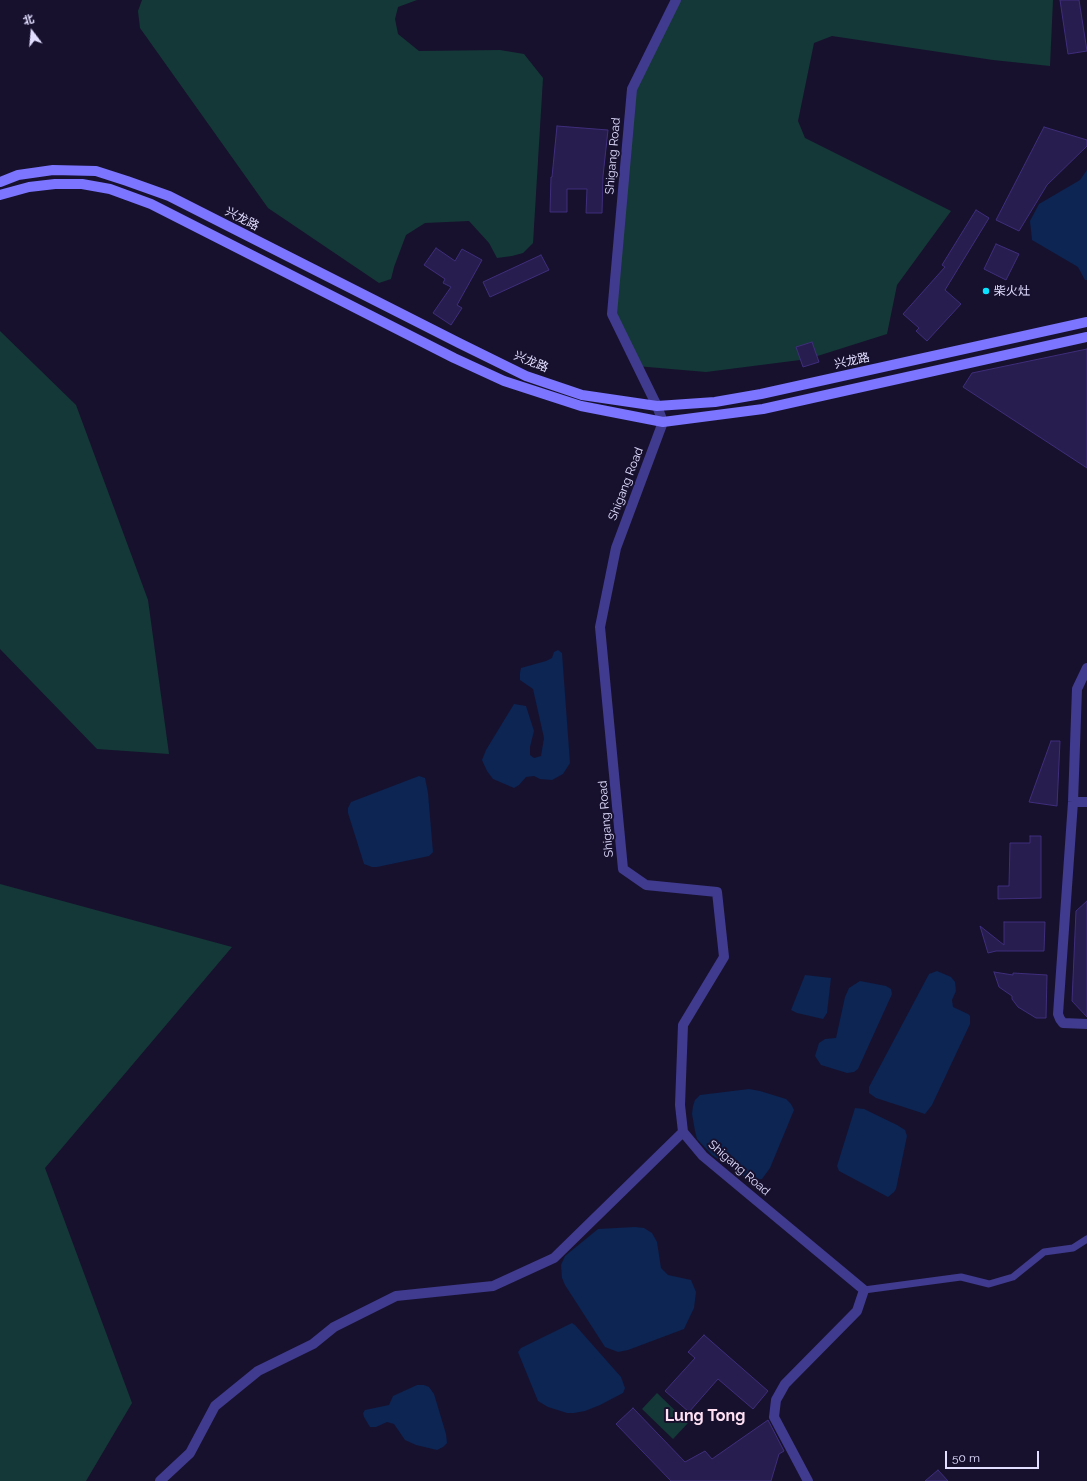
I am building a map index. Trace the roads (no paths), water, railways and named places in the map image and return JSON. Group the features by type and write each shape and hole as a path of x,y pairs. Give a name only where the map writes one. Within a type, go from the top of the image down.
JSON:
{"main road":[{"name":"兴龙路","path":"0,182 18,175 53,170 96,172 128,181 169,196 526,376 582,395 657,406 715,402 761,394 1087,322"},
{"path":"0,195 29,187 55,184 82,184 110,189 151,204 454,358 504,381 581,406 663,422 762,409 1087,337"}],"street":[{"name":"Shigang Road","path":"676,0 632,89 612,314 657,406 663,422 616,548 600,627 623,869 646,884 717,892 724,957 683,1025 680,1105 684,1132 704,1156 864,1290"},
{"path":"1087,668 1077,689 1073,802 1058,1014 1063,1023 1087,1024"},
{"path":"1073,802 1087,802"},
{"path":"160,1481 190,1453 215,1406 258,1370 313,1344 334,1327 396,1296 493,1286 554,1258 684,1132"},
{"path":"808,1481 774,1417 776,1400 785,1384 858,1312 864,1290"}],"lane":[{"path":"864,1290 961,1277 989,1284 1013,1277 1044,1252 1073,1248 1087,1239"}],"water":[{"path":"1087,170 1087,280 1085,280 1078,267 1032,240 1030,221 1039,204 1080,180"},
{"path":"558,650 562,653 570,763 563,774 552,780 540,779 534,776 526,777 514,788 493,779 482,760 486,750 514,704 526,706 534,731 530,747 530,755 534,758 541,756 544,738 533,689 520,680 520,673 521,668 546,661 552,658 554,652"},
{"path":"419,776 425,778 428,793 433,852 429,856 377,867 364,864 348,813 348,808 351,802"},
{"path":"937,971 951,977 955,982 956,991 952,1000 953,1007 970,1016 970,1024 932,1105 925,1114 876,1098 869,1093 869,1087 929,974"},
{"path":"805,975 831,978 827,1013 823,1019 797,1013 791,1010"},
{"path":"860,981 886,986 891,989 892,994 858,1069 854,1072 847,1073 821,1065 815,1056 819,1043 825,1039 836,1038 845,997 849,988"},
{"path":"749,1089 786,1099 794,1110 770,1168 762,1179 753,1180 743,1176 712,1155 697,1139 692,1114 695,1100 700,1095"},
{"path":"855,1108 864,1109 905,1130 907,1136 896,1189 888,1197 839,1171 837,1166"},
{"path":"644,1228 652,1233 657,1242 661,1268 668,1275 691,1280 696,1292 694,1308 684,1329 628,1350 618,1352 605,1347 565,1285 562,1278 561,1265 565,1256 598,1229"},
{"path":"572,1323 621,1377 625,1388 623,1393 600,1405 585,1411 567,1413 548,1407 538,1401 518,1352 521,1348"},
{"path":"417,1385 429,1387 434,1394 446,1434 447,1443 437,1450 416,1445 405,1440 394,1424 387,1422 376,1427 370,1427 364,1417 363,1413 365,1410 389,1405 393,1396"}],"place":[{"name":"柴火灶","path":"986,291"}],"district":[{"name":"Lung Tong","path":"705,1416"}]}
